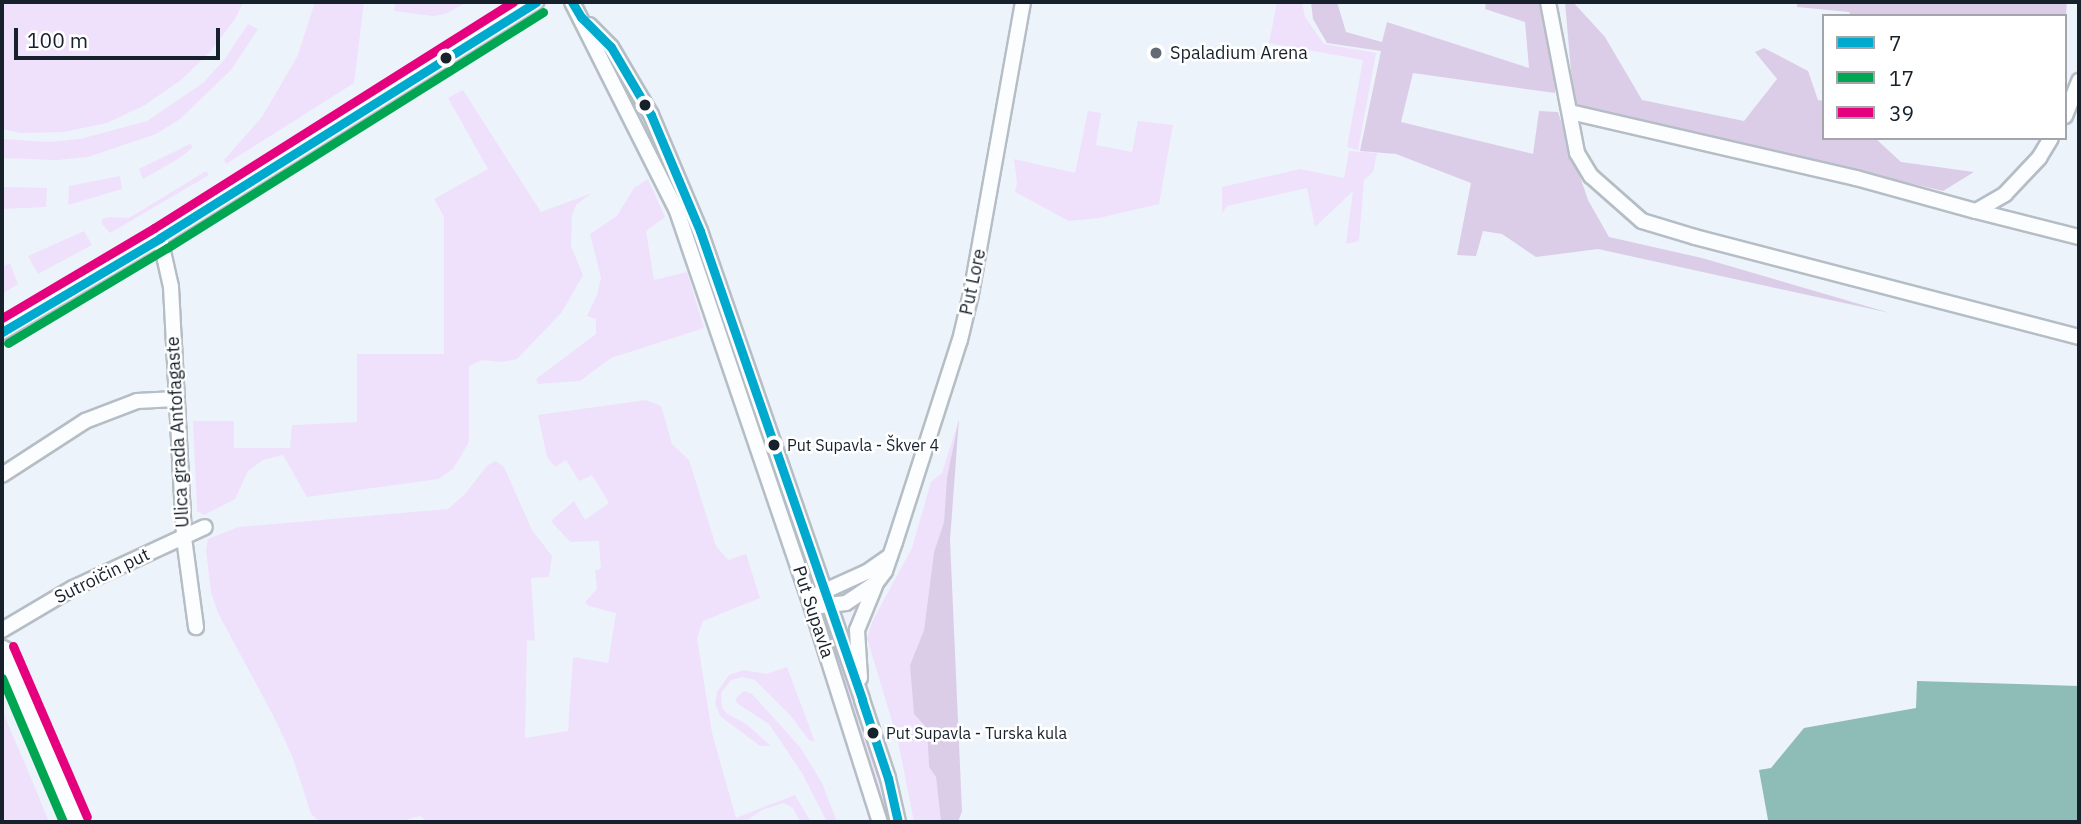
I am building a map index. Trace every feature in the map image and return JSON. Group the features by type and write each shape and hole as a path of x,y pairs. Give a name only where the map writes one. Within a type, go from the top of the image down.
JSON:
{"main road":[{"path":"2,652 24,696 76,822"}],"street":[{"path":"2,332 160,238 536,2"},
{"name":"Put Supavla","path":"572,2 677,211 811,605 880,822"},
{"name":"Put Lore","path":"862,700 857,631 876,583 891,555 968,306 1003,127 1023,2"},
{"path":"1548,2 1577,153 1591,176 1642,220 1695,237 2079,337"},
{"name":"Put Supavla","path":"581,17 611,47 651,115 689,205 862,700 888,778 898,822"},
{"path":"2067,111 2079,81"},
{"path":"1570,112 1856,178 2079,237"},
{"path":"1976,211 2005,194 2039,158 2050,140"},
{"name":"Ulica grada Antofagaste","path":"160,238 171,287 184,538 196,627"},
{"path":"2,475 85,421 137,401 176,399"},
{"name":"Sutroičin put","path":"2,630 73,588 205,527"},
{"path":"811,605 823,589 866,572 891,555"},
{"path":"811,605 829,606 856,598 876,583"}],"shaded area":[{"path":"2,2 243,2 235,19 210,52 181,80 145,105 107,123 64,132 21,133 2,129"},
{"path":"315,2 364,2 354,83 226,164 224,160 262,117 298,55"},
{"path":"395,2 468,2 445,14 433,16 394,11"},
{"path":"1277,2 1302,2 1305,17 1324,44 1376,53 1358,150 1347,147 1363,60 1269,43"},
{"path":"1311,2 1337,2 1346,32 1382,42 1387,22 1529,68 1525,22 1485,9 1486,2 1541,2 1555,64 1555,93 1413,73 1401,122 1533,154 1539,111 1558,112 1588,200 1609,237 1702,258 1890,313 1598,249 1536,257 1502,234 1483,231 1476,256 1457,255 1471,183 1396,154 1360,151 1381,51 1327,43 1313,19"},
{"path":"1565,2 1573,2 1605,37 1642,100 1744,121 1777,79 1755,52 1764,48 1808,71 1818,100 1822,101 1822,140 1877,140 1901,162 1974,172 1943,191 1662,124 1574,106"},
{"path":"1797,2 2067,2 2066,14 1850,14 1797,7"},
{"path":"248,24 258,29 231,70 180,119 156,134 88,157 57,160 2,158 2,139 49,142 80,139 147,121 203,83 224,60"},
{"path":"463,90 541,212 592,193 576,205 572,215 571,246 583,275 562,312 517,359 502,362 482,360 469,366 469,442 453,469 438,479 307,497 283,455 263,460 248,471 235,499 204,515 197,511 193,421 234,421 234,448 290,448 292,425 357,422 357,354 444,354 444,217 434,199 488,169 448,98"},
{"path":"1088,111 1101,113 1096,145 1132,152 1138,121 1173,125 1159,204 1099,218 1069,221 1015,192 1017,183 1014,159 1075,173"},
{"path":"190,144 193,147 180,158 143,179 139,169"},
{"path":"1349,151 1377,153 1373,172 1364,180 1359,241 1346,244 1353,191 1315,227 1307,188 1227,206 1222,213 1222,187 1300,169 1344,178"},
{"path":"206,171 209,175 110,233 102,224 102,219 109,217 129,218"},
{"path":"120,176 122,189 68,205 69,186"},
{"path":"648,179 665,217 646,231 654,280 687,272 704,328 611,358 580,381 538,384 536,379 596,334 596,319 587,316 597,295 601,278 590,234 617,216 634,188"},
{"path":"2,187 47,188 46,207 2,209"},
{"path":"84,231 92,245 38,274 28,256"},
{"path":"10,263 18,284 2,294 2,267"},
{"path":"646,400 661,406 672,444 689,460 716,546 728,560 746,554 760,598 703,621 697,638 712,733 736,818 795,795 811,822 800,822 793,808 784,803 762,810 745,822 428,822 420,816 398,822 319,821 311,814 293,758 274,717 218,613 211,592 206,550 208,539 239,527 448,509 465,494 486,467 494,461 499,463 504,467 532,530 552,556 549,577 531,578 535,641 527,640 525,738 568,731 573,657 608,663 616,613 589,606 585,602 597,589 595,570 601,569 599,541 570,542 551,521 574,501 585,520 609,503 592,475 579,481 566,460 555,467 547,457 538,415"},
{"path":"959,419 947,477 944,522 934,552 924,630 910,665 927,728 929,767 936,777 941,822 914,822 898,741 867,638 873,620 912,548 931,482 942,473"},
{"path":"959,419 950,540 962,811 958,822 941,822 936,777 929,767 927,728 914,714 910,665 924,630 934,552 944,522 947,477"},
{"path":"834,637 878,777 886,812 827,639"},
{"path":"787,667 815,742 809,740 790,715 755,680 742,677 731,680 721,693 722,707 726,713 746,724 771,746 760,746 720,716 715,703 717,692 729,675 744,670 767,674"},
{"path":"1917,681 2079,686 2079,822 1768,820 1759,770 1771,768 1804,728 1916,708"},
{"path":"744,691 752,694 800,747 822,783 837,822 827,822 802,773 769,724 738,704 735,699"},
{"path":"2,710 31,778 49,822 2,822"}],"transit line":[{"name":"39","path":"2,318 154,228 513,2"},
{"name":"7","path":"2,332 160,238 536,2"},
{"name":"7","path":"572,2 581,17 611,47 651,115 700,231 862,700 888,778 898,822"},
{"name":"17","path":"8,343 167,248 543,12"},
{"name":"39","path":"13,646 87,817"},
{"name":"17","path":"2,678 63,822"}],"place":[{"name":"Spaladium Arena","path":"1156,53"},
{"name":"Put Supavla - Škver 4","path":"774,445"},
{"name":"Put Supavla - Turska kula","path":"873,733"}]}
